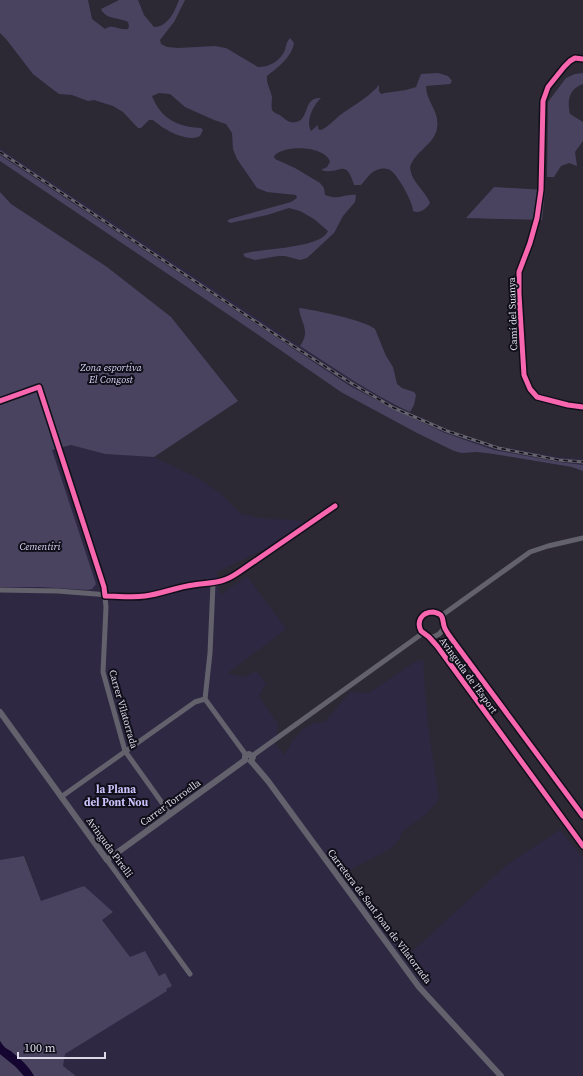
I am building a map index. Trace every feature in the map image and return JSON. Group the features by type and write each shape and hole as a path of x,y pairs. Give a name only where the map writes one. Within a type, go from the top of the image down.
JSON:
{"street":[{"name":"Camí del Suanya","path":"583,59 575,58 570,61 548,86 544,101 541,190 537,218 530,243 519,272 524,375 530,389 538,397 568,405 583,407"},
{"name":"Carrer Vilatorrada","path":"0,401 39,387 104,587 106,607 103,672 125,751 170,814"},
{"path":"213,584 210,653 205,699 249,758 423,633 420,629 419,623 420,618 424,614 433,612 441,616 530,552 548,546 583,538"},
{"path":"0,590 58,591 105,596 134,597 146,596 192,585 213,584 224,581 239,572"},
{"name":"Avinguda de l'Esport","path":"441,616 444,626 451,638 583,816"},
{"name":"Avinguda de l'Esport","path":"423,633 429,636 435,636 440,634 444,626"},
{"name":"Avinguda de l'Esport","path":"429,636 583,846"},
{"path":"62,798 194,702 205,699"},
{"name":"Avinguda Pirelli","path":"0,712 190,974"},
{"name":"Carrer Torroella","path":"107,860 249,758"},
{"name":"Carretera de Sant Joan de Vilatorrada","path":"249,758 268,781 419,987 501,1076"}],"shaded area":[{"path":"0,148 353,381 396,406 447,429 498,446 559,457 583,459 583,465 494,450 445,433 350,386 0,155"},
{"path":"71,445 105,454 154,457 198,478 221,494 241,514 259,518 305,521 305,525 267,548 217,572 220,595 247,576 286,629 229,672 229,674 245,677 256,671 266,683 259,696 278,724 277,737 274,742 284,755 302,730 314,723 325,722 350,692 369,693 416,661 423,660 428,725 439,799 426,814 403,831 393,847 345,873 407,956 508,864 560,830 583,858 583,1076 76,1076 63,1066 64,1054 167,991 166,989 172,986 159,976 145,951 130,957 102,919 113,913 41,901 25,856 0,860 0,587 41,587 52,450"},
{"path":"0,1041 5,1048 12,1052 25,1064 34,1076 24,1076 16,1067 0,1054"}],"green space":[{"path":"0,0 88,0 92,19 105,29 108,27 113,27 128,29 128,22 109,17 103,13 101,9 119,0 138,0 144,15 154,27 167,21 173,13 179,0 185,0 174,22 160,40 161,44 167,47 178,48 215,46 226,48 258,67 274,63 283,54 290,38 294,43 290,53 284,62 267,76 272,97 272,110 288,121 296,122 302,119 312,100 321,98 311,113 309,127 311,131 318,125 318,129 321,130 326,127 360,102 379,85 379,91 381,94 416,87 421,74 438,73 448,76 452,81 450,84 426,86 428,97 437,117 437,128 433,139 416,156 410,167 415,182 428,198 430,203 423,210 418,212 413,211 411,202 397,177 388,169 379,169 370,174 361,185 354,185 351,176 345,169 333,171 321,170 327,167 330,162 327,157 321,153 304,148 295,148 279,152 274,156 275,159 295,168 320,183 324,188 325,195 330,197 338,197 356,195 355,202 343,216 334,233 307,258 300,260 285,256 278,256 255,260 245,257 243,254 251,252 303,245 323,237 328,231 314,219 300,211 289,208 267,215 230,223 227,221 291,202 297,198 296,195 267,192 257,188 237,159 233,149 232,133 226,124 185,107 170,94 159,93 152,96 160,111 165,116 178,124 201,128 203,130 200,136 189,138 175,134 153,120 149,120 141,128 138,128 123,112 113,106 94,100 88,101 72,95 59,94 33,74 0,33"},
{"path":"583,73 583,84 578,86 572,92 569,100 570,114 583,122 583,141 575,152 577,166 569,163 561,166 554,177 547,177 548,102 566,78 575,74"},
{"path":"0,155 350,386 445,433 494,450 583,465 583,471 572,467 494,454 477,452 462,453 454,451 341,392 0,161"},
{"path":"494,187 545,190 542,220 466,218"},
{"name":"Zona esportiva El Congost","path":"0,192 11,204 107,267 171,317 238,401 154,457 105,454 71,445 52,450 96,584 92,589 88,590 41,587 0,587"},
{"path":"299,308 327,313 361,322 375,329 386,356 393,367 397,384 402,388 414,392 416,395 414,405 410,412 368,389 300,346 305,336 305,332"},
{"path":"24,856 41,901 84,886 113,912 102,920 130,957 145,951 159,976 165,973 172,986 166,989 167,991 65,1054 63,1066 76,1076 34,1076 25,1064 12,1052 5,1048 0,1041 0,860"},
{"path":"0,1054 16,1067 24,1076 0,1076"}],"railway":[{"path":"0,152 273,333 351,383 394,408 447,431 498,448 559,460 583,462"}],"cycle path":[{"path":"583,59 575,58 564,67 548,87 543,101 541,190 537,218 530,243 519,272 524,375 530,389 537,397 568,405 583,407"},
{"path":"0,401 39,387 104,587 105,596 145,596 187,586 217,582 227,579 335,506"},
{"path":"583,816 451,638 445,628 441,615 433,612 423,615 419,624 421,631 437,646 583,846"}],"district":[{"name":"la Plana del Pont Nou","path":"116,795"}],"park label":[{"name":"Cementiri","path":"40,546"}]}
